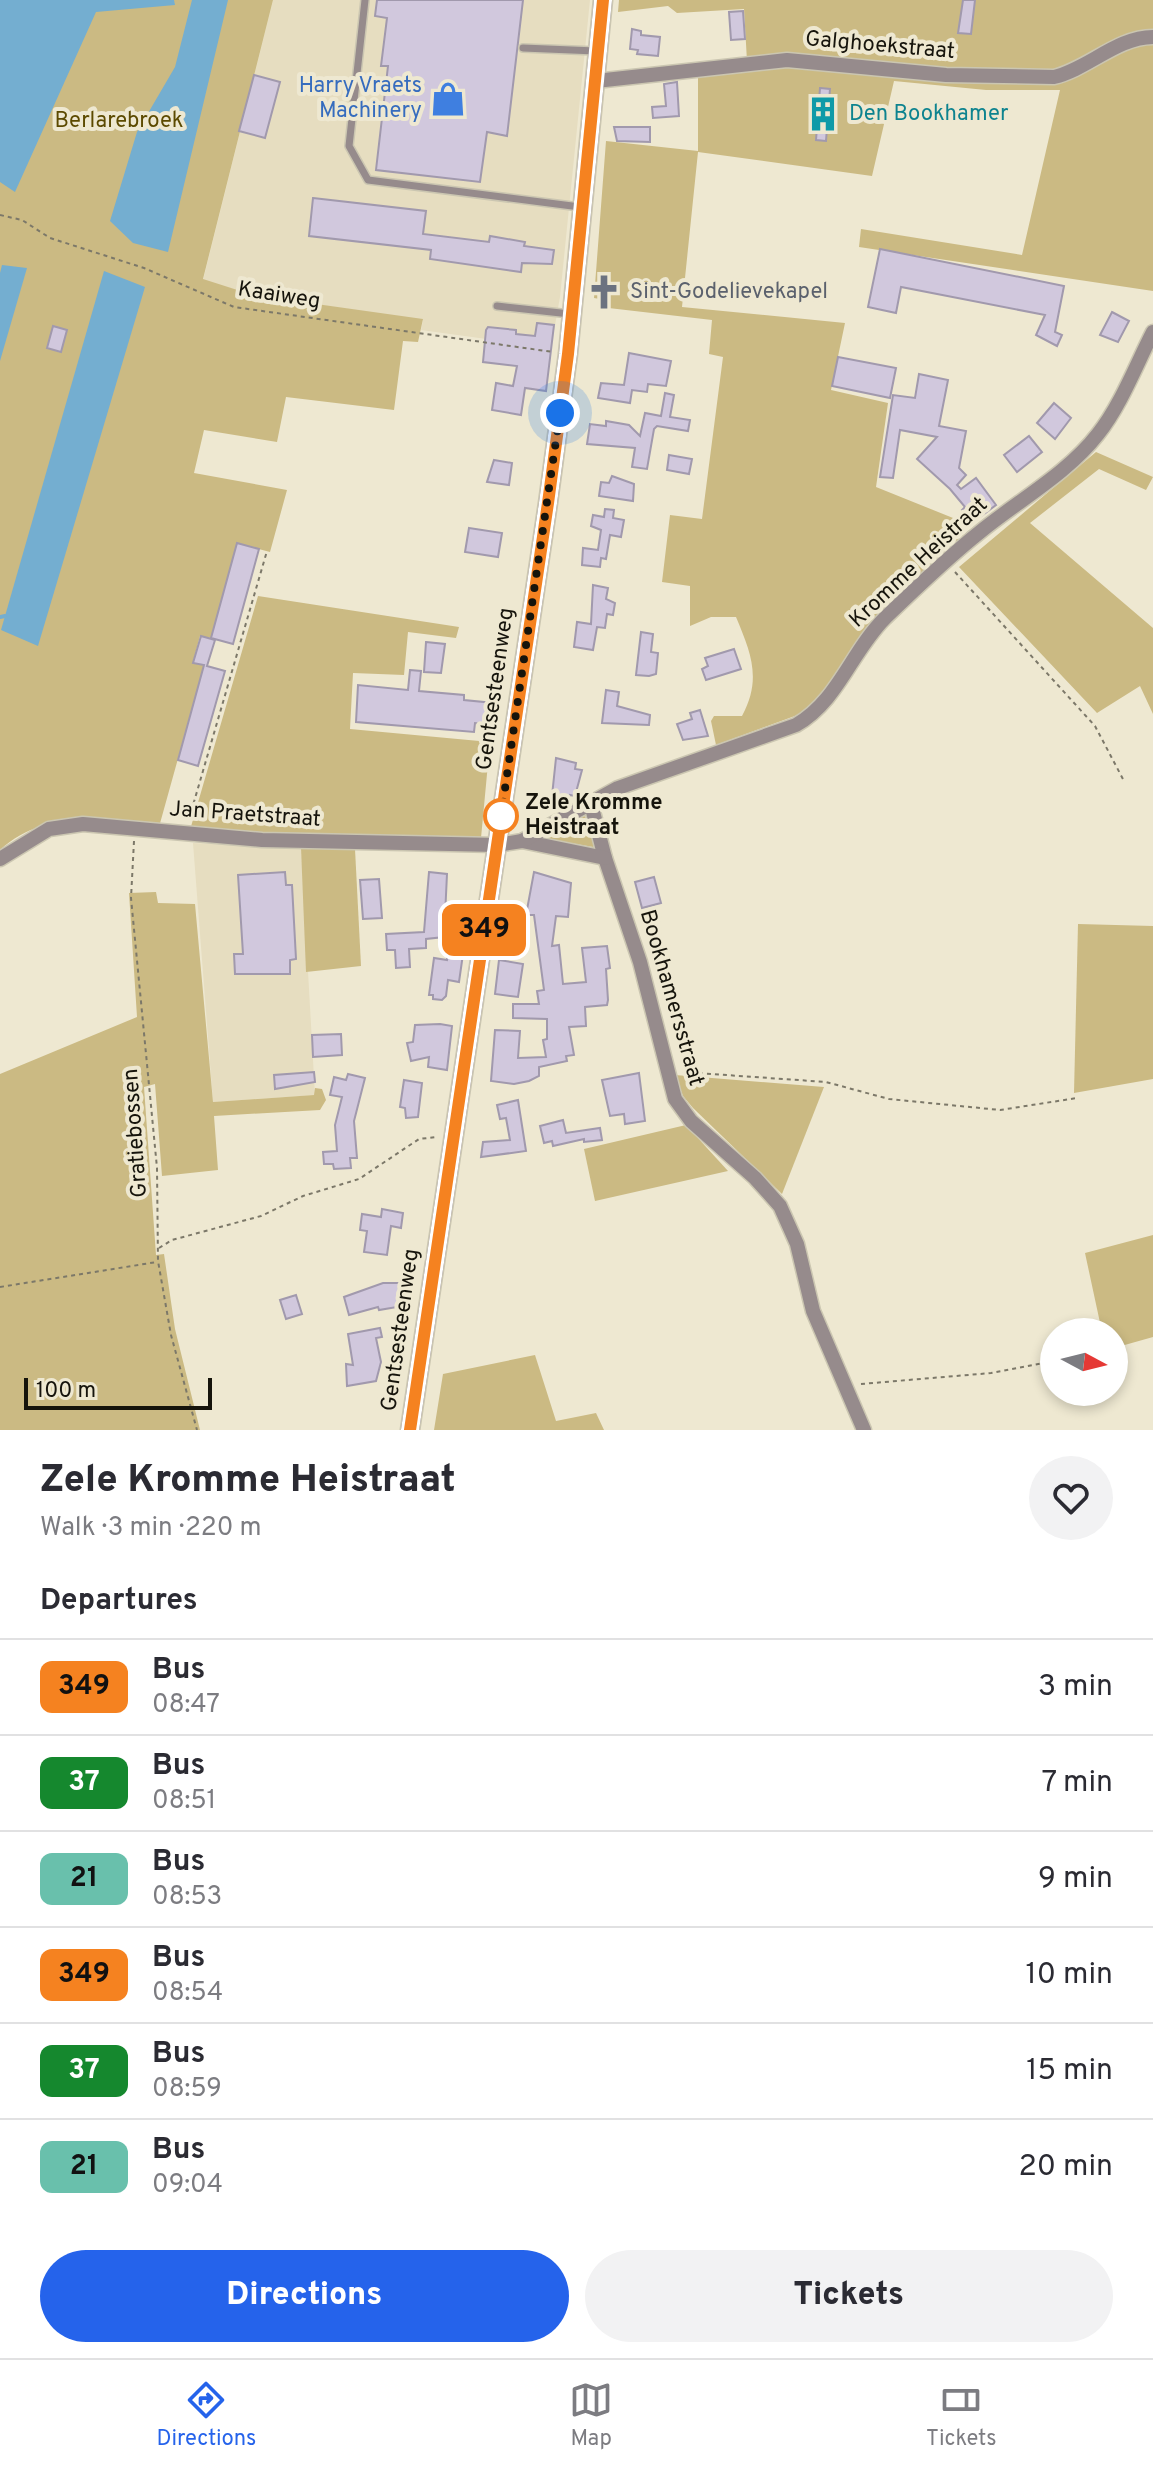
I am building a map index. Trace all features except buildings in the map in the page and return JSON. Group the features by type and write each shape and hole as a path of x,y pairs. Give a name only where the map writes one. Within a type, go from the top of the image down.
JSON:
{"main road":[{"name":"Gentsesteenweg","path":"410,1430 568,354 603,0"}],"street":[{"name":"Galghoekstraat","path":"596,81 787,60 946,75 1054,77 1067,74 1128,43 1153,37"},
{"name":"Kromme Heistraat","path":"497,845 522,841 618,788 796,725 812,716 841,679 864,641 946,562 1099,433 1153,332"},
{"name":"Bookhamersstraat","path":"591,804 605,858 640,962 675,1099 691,1121 755,1178 780,1206 797,1244 813,1311 864,1430"},
{"name":"Jan Praetstraat","path":"0,859 49,829 83,824 331,843 497,845"},
{"path":"522,841 605,858"}],"lane":[{"path":"365,0 349,146 368,180 582,208"},
{"path":"523,48 599,51"},
{"path":"497,306 571,314"}],"path":[{"name":"Kaaiweg","path":"0,215 22,220 50,238 144,268 234,307 568,354"},
{"path":"187,834 189,812 267,551"},
{"path":"946,562 1095,726 1124,781"},
{"name":"Gratiebossen","path":"134,829 131,898 157,1168 158,1261 171,1335 197,1430"},
{"path":"666,1071 826,1082 889,1099 1000,1110 1077,1098"},
{"path":"158,1248 172,1240 261,1216 303,1196 359,1179 419,1139 454,1136"},
{"path":"0,1287 158,1261"},
{"path":"846,1385 991,1373 1040,1364"}],"shaded area":[{"path":"273,0 590,0 560,297 551,348 421,330 423,320 253,295 203,280"},
{"path":"193,843 301,848 315,1095 213,1102"}],"green space":[{"name":"Berlarebroek","path":"0,0 273,0 203,279 253,295 423,319 418,342 403,341 394,410 286,397 277,442 204,430 194,473 287,490 270,552 237,543 211,638 200,636 193,662 204,665 159,827 76,820 36,828 0,850"},
{"path":"619,0 1153,0 1153,291 859,247 861,229 1022,255 1060,90 986,90 894,81 872,176 698,152 682,307 845,323 831,390 888,403 876,487 963,522 966,529 962,538 856,642 819,698 803,713 716,745 711,721 714,716 742,716 748,703 753,678 750,654 736,617 711,617 690,626 690,586 662,582 670,515 702,519 723,357 709,354 712,320 600,307 600,299 594,298 606,141 698,151 698,69 747,61 744,9 677,13 668,6 618,12"},
{"path":"1096,452 1153,477 1146,490 1099,469 1030,523 1153,628 1153,714 1140,686 1097,713 959,567"},
{"path":"258,596 459,627 456,638 408,632 404,675 353,673 350,729 490,742 481,838 190,830"},
{"path":"585,816 595,844 593,847 542,838"},
{"path":"301,848 355,849 361,966 306,972"},
{"path":"156,892 158,903 195,904 213,1102 314,1095 315,1088 322,1089 326,1100 320,1110 214,1116 218,1170 162,1176 155,1084 144,1087 156,1255 164,1254 175,1329 200,1430 0,1430 0,1074 137,1017 129,893"},
{"path":"1078,924 1153,926 1153,1079 1074,1093"},
{"path":"675,1075 824,1087 782,1194 693,1108 683,1096"},
{"path":"686,1125 728,1171 595,1201 584,1149"},
{"path":"1153,1235 1153,1337 1128,1344 1128,1318 1099,1318 1085,1253"},
{"path":"535,1355 556,1421 596,1413 604,1430 434,1430 443,1374"}],"water":[{"path":"0,0 174,0 175,5 96,12 15,192 0,182"},
{"path":"192,0 228,0 168,252 133,243 110,221 137,132 175,67"},
{"path":"2,265 27,268 0,361 0,273"},
{"path":"104,271 145,287 38,646 1,630"}],"waterway":[{"path":"0,617 5,616"}],"bus line":[{"name":"349","path":"410,1430 548,503 568,354 603,0"}],"place":[{"name":"Harry Vraets Machinery","path":"448,99"},
{"name":"Den Bookhamer","path":"823,114"},
{"name":"Sint-Godelievekapel","path":"604,292"},
{"name":"Zele Kromme Heistraat","path":"501,816"}],"route":[{"path":"501,816 560,413"}]}
